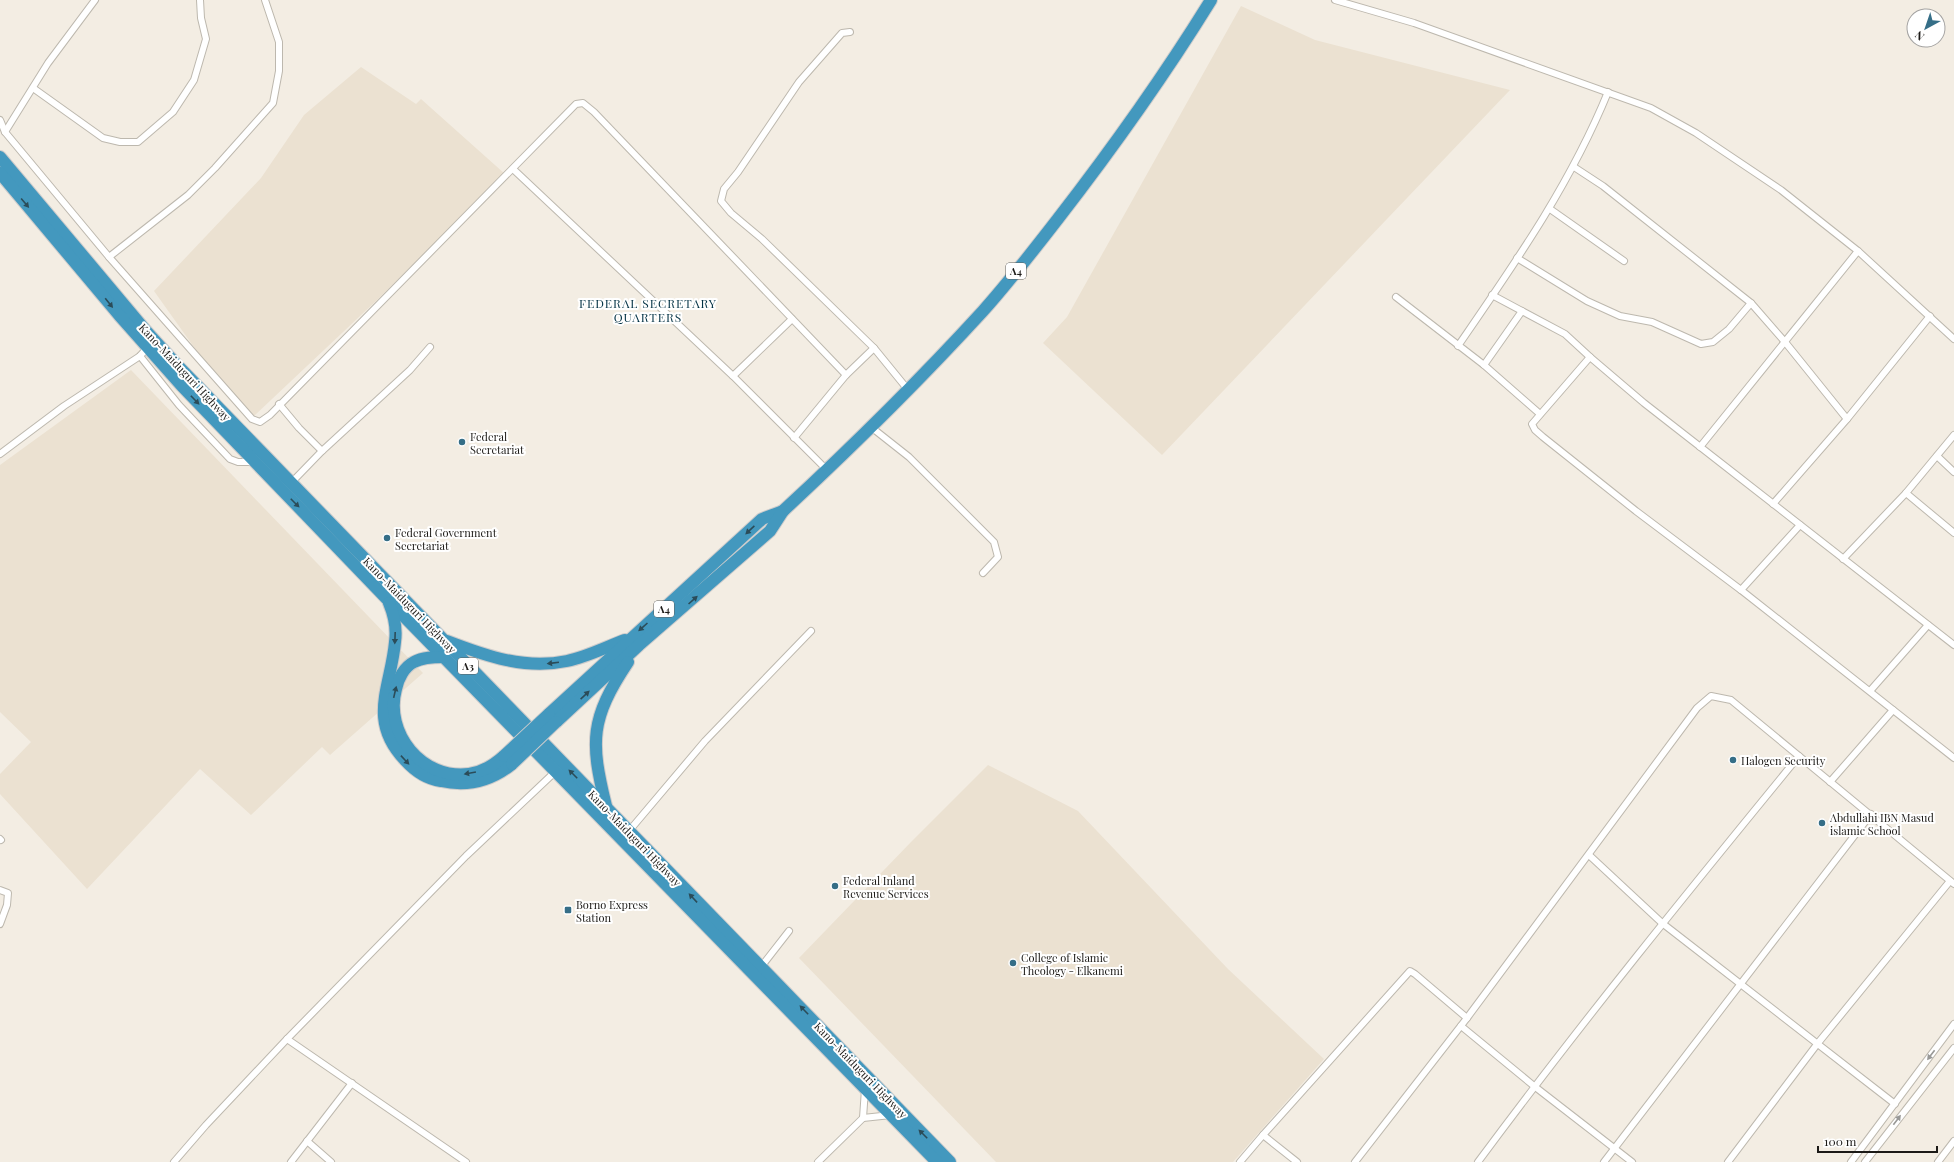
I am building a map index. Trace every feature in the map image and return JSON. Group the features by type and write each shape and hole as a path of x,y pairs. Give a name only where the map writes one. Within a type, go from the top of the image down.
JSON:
{"highway":[{"name":"A4","path":"388,600 393,614 396,640 384,698 383,712 389,738 402,758 413,768 424,775 439,781 454,784 469,784 494,776 508,760 634,642 762,518 783,511 827,470 909,390 984,310 1079,191 1130,123 1175,58 1211,0"},
{"name":"Kano-Maiduguri Highway","path":"0,157 146,331 388,600 937,1162"},
{"name":"Kano-Maiduguri Highway","path":"0,173 143,352 255,462 287,487 443,639 950,1162"},
{"path":"443,639 475,652 512,662 540,665 568,661 634,642"},
{"path":"606,808 598,774 595,750 596,728 601,710 634,642"},
{"name":"A4","path":"444,657 422,659 414,662 408,666 397,682 393,710 396,729 400,737 418,758 437,770 447,773 470,774 508,760"}],"street":[{"path":"5,132 48,63 95,0"},
{"path":"32,88 103,138 120,142 138,142 173,112 194,80 206,39 201,18 200,0"},
{"path":"109,257 188,195 215,168 273,103 279,71 279,42 265,0"},
{"path":"1335,0 1414,23 1651,108 1696,133 1780,190 1858,251 1954,339"},
{"path":"850,32 842,33 799,82 724,189 721,201 731,213 762,239 874,348 909,390"},
{"path":"1458,346 1550,209 1593,129 1608,92"},
{"path":"0,120 5,132 109,257 252,420 260,422 270,415 279,404 576,104 583,103 594,112 846,375"},
{"path":"1574,166 1603,186 1751,303 1785,342 1847,419"},
{"path":"513,169 733,376 827,470"},
{"path":"1550,209 1624,261"},
{"path":"1700,447 1858,251"},
{"path":"1516,258 1587,301 1620,316 1652,322 1701,344 1713,342 1729,329 1751,303"},
{"path":"1492,296 1565,334 1590,357 1700,447 1954,645"},
{"path":"1396,297 1484,365 1540,414"},
{"path":"1484,365 1522,311"},
{"path":"1773,504 1847,419 1930,316"},
{"path":"733,376 792,319"},
{"path":"287,487 322,451 410,370 430,347"},
{"path":"794,438 846,375 874,348"},
{"path":"0,454 64,406 143,352"},
{"path":"1590,357 1532,424 1543,437 1636,511 1741,590 1954,758"},
{"path":"279,404 299,428 322,451"},
{"path":"871,427 909,457 994,542 998,556 983,573"},
{"path":"1844,559 1906,493 1954,435"},
{"path":"1937,456 1954,472"},
{"path":"1906,493 1954,533"},
{"path":"1741,590 1800,525"},
{"path":"1870,691 1928,625"},
{"path":"629,831 705,741 811,631"},
{"path":"1355,1162 1461,1026 1697,708 1711,696 1731,700 1871,814 1952,883 1818,1043 1728,1162"},
{"path":"1830,782 1892,710"},
{"path":"1478,1162 1534,1086 1662,923 1799,756"},
{"path":"174,1162 206,1125 287,1038 466,856 556,771"},
{"path":"1604,1162 1739,984 1871,814"},
{"path":"1589,855 1662,923 1739,984 1818,1043 1894,1104"},
{"path":"0,890 8,893 7,905 0,924"},
{"path":"761,967 789,931"},
{"path":"1240,1162 1262,1135 1410,971 1467,1018"},
{"path":"1851,1162 1954,1024"},
{"path":"1461,1026 1534,1086 1632,1162"},
{"path":"287,1038 466,1162"},
{"path":"1864,1162 1954,1048"},
{"path":"291,1162 352,1083"},
{"path":"863,1118 865,1089"},
{"path":"818,1162 863,1118 891,1115"},
{"path":"1262,1135 1297,1162"},
{"path":"307,1141 331,1162"},
{"path":"1938,1162 1954,1141"}],"shaded area":[{"path":"1241,6 1315,40 1510,90 1162,455 1043,343 1067,317"},
{"path":"361,67 416,104 421,99 505,174 377,300 254,416 201,357 154,291 261,178 304,115"},
{"path":"131,370 423,673 330,755 322,747 251,815 200,769 87,889 0,794 0,774 31,742 0,712 0,465"},
{"name":"College of Islamic Theology - Elkanemi","path":"988,765 1078,811 1228,969 1324,1059 1233,1162 996,1162 799,958"}],"place":[{"name":"Federal Secretariat","path":"462,442"},
{"name":"Federal Government Secretariat","path":"387,538"},
{"name":"Halogen Security","path":"1733,760"},
{"name":"Abdullahi IBN Masud islamic School","path":"1822,823"},
{"name":"Federal Inland Revenue Services","path":"835,886"},
{"name":"Borno Express Station","path":"568,910"},
{"name":"College of Islamic Theology - Elkanemi","path":"1013,963"}],"district":[{"name":"FEDERAL SECRETARY QUARTERS","path":"648,310"}]}
